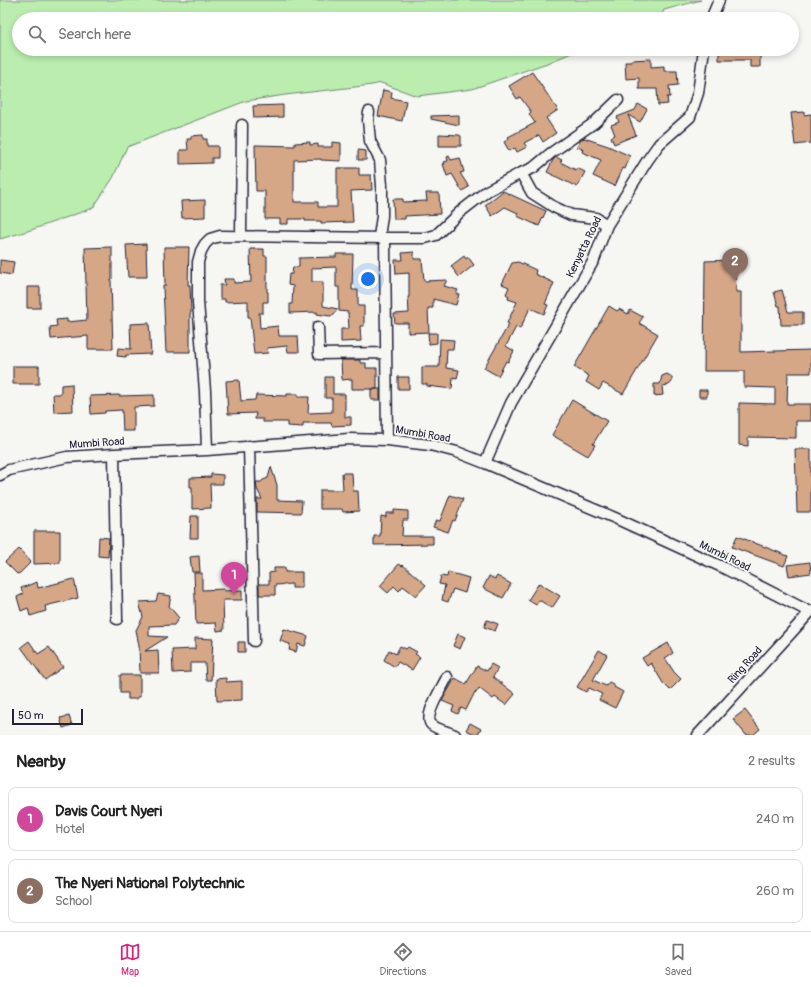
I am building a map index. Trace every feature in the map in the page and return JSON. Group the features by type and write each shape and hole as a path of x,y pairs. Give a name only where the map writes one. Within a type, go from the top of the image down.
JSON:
{"street":[{"path":"714,12 719,0"},
{"name":"Kenyatta Road","path":"485,463 512,403 594,260 607,225 659,144 690,117 698,93 703,56"},
{"path":"208,450 198,302 198,262 201,251 210,239 220,236 425,238 436,235 460,212 487,191 533,168 551,153 594,123 618,100"},
{"path":"370,112 368,120 370,141 380,160 382,186 387,440"},
{"path":"241,236 242,125"},
{"path":"521,173 532,193 554,207 571,215 596,218 607,225"},
{"path":"318,327 320,354 386,353"},
{"name":"Mumbi Road","path":"0,475 10,470 67,457 208,450 349,439 387,440 430,445 457,452 616,518 713,563 810,612"},
{"path":"249,446 254,641"},
{"path":"114,454 117,619"},
{"name":"Ring Road","path":"698,735 810,612"},
{"path":"447,677 429,713 429,720 432,726 455,735"}],"green space":[{"path":"0,0 701,0 664,10 663,12 12,12 12,56 564,56 472,89 417,96 381,83 246,101 127,147 113,178 93,208 31,230 0,239"}],"building":[{"path":"719,56 760,56 760,67 750,67 750,60 719,60"},
{"path":"651,59 651,67 664,66 664,71 677,71 678,85 669,86 670,97 667,97 668,104 658,105 657,89 639,89 639,78 626,79 625,62 631,62 631,60"},
{"path":"532,72 558,110 546,118 556,133 543,142 539,135 524,143 527,147 517,152 515,148 509,151 504,142 509,139 508,137 535,123 529,114 531,112 520,97 517,99 509,86"},
{"path":"383,90 392,92 391,98 406,101 402,121 378,116"},
{"path":"638,104 647,109 640,122 628,115 636,135 614,144 611,137 615,135 611,125 619,122 617,117 635,110"},
{"path":"283,105 283,117 254,118 253,106"},
{"path":"804,112 804,115 811,114 811,143 795,145 791,113"},
{"path":"459,115 459,125 431,119 431,116"},
{"path":"439,134 461,136 461,146 439,146"},
{"path":"203,135 203,139 207,139 207,146 218,146 218,158 212,158 212,163 180,164 180,150 188,150 187,139 191,139 191,136"},
{"path":"584,138 608,146 630,156 625,169 623,168 615,186 593,176 601,160 582,152 583,149 577,147 580,141"},
{"path":"310,142 310,145 318,144 318,147 332,147 332,142 341,143 341,161 321,159 294,160 294,202 318,202 318,207 337,207 337,168 359,168 359,175 371,175 372,190 351,191 353,222 321,223 321,221 305,221 305,219 288,219 288,224 280,224 280,219 265,219 265,191 256,191 255,145 295,146 295,143"},
{"path":"358,150 366,151 366,160 358,160"},
{"path":"449,156 451,160 460,158 464,172 460,173 469,187 462,191 452,174 447,176 443,164 445,164 444,162 448,161 447,157"},
{"path":"556,157 562,160 560,162 576,170 577,168 585,172 577,187 547,172"},
{"path":"503,191 546,211 539,226 517,216 518,213 505,207 492,216 485,205"},
{"path":"426,193 439,193 440,214 405,216 405,219 394,219 393,199 403,199 403,202 427,201"},
{"path":"205,200 205,217 182,218 181,201"},
{"path":"146,244 147,277 128,277 126,245"},
{"path":"112,247 111,280 113,349 88,349 88,336 51,339 50,327 57,326 56,320 67,319 67,322 87,320 85,248"},
{"path":"164,247 189,247 188,285 190,285 191,313 190,352 166,352 163,286 165,286"},
{"path":"250,249 264,249 264,256 267,256 268,302 263,302 263,313 259,313 260,328 278,326 279,336 298,336 299,352 288,352 287,346 267,348 268,353 254,354 250,317 248,317 248,301 225,302 225,299 220,299 220,285 225,285 224,279 234,279 234,283 251,282"},
{"path":"414,252 414,259 422,259 424,281 447,280 444,286 458,290 456,294 459,294 456,305 433,299 433,308 428,308 429,332 408,333 408,323 395,323 394,314 409,313 409,273 396,274 395,260 403,260 402,253"},
{"path":"336,254 353,254 352,290 358,290 358,306 364,306 364,326 360,326 361,341 341,342 341,329 349,329 348,312 339,311 339,287 336,287 336,267 312,268 312,282 323,282 323,306 338,309 333,315 317,314 317,312 290,313 293,286 288,285 289,274 292,274 293,267 299,267 299,258 336,257"},
{"path":"464,256 466,259 468,257 474,265 459,277 451,266"},
{"path":"0,260 14,262 12,275 0,273"},
{"path":"735,260 736,292 741,292 741,352 811,350 811,373 788,373 787,404 811,404 811,421 796,421 796,438 748,437 748,446 739,445 739,403 775,404 775,388 744,387 744,371 704,371 705,261"},
{"path":"518,262 536,270 535,274 554,283 545,304 548,305 544,314 530,308 520,329 516,327 506,346 514,351 508,362 506,361 498,376 484,368 509,324 507,323 517,302 508,299 509,296 506,294 509,287 502,284 512,263"},
{"path":"27,287 40,287 40,308 27,308"},
{"path":"782,290 788,312 803,312 803,325 781,325 780,306 778,306 774,292"},
{"path":"609,306 617,311 619,309 628,314 630,310 643,317 639,323 658,334 623,394 603,383 599,390 586,382 589,376 574,367"},
{"path":"149,323 151,354 126,355 126,357 117,356 118,348 131,349 130,324"},
{"path":"428,333 437,333 437,343 429,344"},
{"path":"440,339 454,340 453,349 447,349 446,368 459,370 457,378 453,377 452,389 422,384 422,367 439,367"},
{"path":"341,360 360,360 360,363 366,363 366,368 377,368 377,389 352,389 352,379 342,380"},
{"path":"13,366 39,366 39,384 13,384"},
{"path":"667,374 672,377 672,382 669,385 662,386 663,395 654,396 654,384 660,384 662,376"},
{"path":"325,377 333,377 333,394 345,394 345,417 351,417 351,425 332,426 331,423 303,423 303,427 287,426 287,422 263,422 263,419 255,419 256,413 228,414 226,381 239,380 241,401 255,400 256,395 287,396 287,394 298,394 298,397 309,397 308,413 332,412 332,398 325,398"},
{"path":"398,377 409,377 409,389 398,389"},
{"path":"72,384 73,411 54,412 53,394 61,394 61,385"},
{"path":"371,389 380,389 380,400 371,400"},
{"path":"699,390 707,390 707,397 699,397"},
{"path":"154,395 154,406 134,407 134,431 123,431 122,410 91,414 90,396"},
{"path":"572,400 607,421 593,444 595,445 588,456 552,435"},
{"path":"795,449 811,449 811,512 797,512"},
{"path":"271,467 277,485 277,500 302,501 301,513 257,512 257,499 262,499 257,489 256,482 261,482 268,478"},
{"path":"342,473 352,473 353,491 358,491 359,511 343,512 342,509 320,509 320,490 343,490"},
{"path":"211,474 223,475 223,484 210,484 211,508 192,509 192,487 190,487 190,478 211,477"},
{"path":"450,495 463,499 455,521 453,520 448,532 433,527 436,520 440,521"},
{"path":"394,510 408,511 408,520 403,520 402,536 433,536 433,544 374,545 374,536 380,536 381,516 386,517 386,513 394,513"},
{"path":"191,516 198,516 198,538 190,538"},
{"path":"34,531 60,531 60,563 34,564"},
{"path":"737,536 788,556 784,566 732,547"},
{"path":"99,537 109,538 108,557 98,556"},
{"path":"19,549 31,562 17,574 5,562"},
{"path":"199,556 200,572 192,572 190,557"},
{"path":"810,562 811,573 789,576 787,565"},
{"path":"399,564 402,566 403,565 426,585 416,596 403,586 399,591 394,586 388,593 380,586"},
{"path":"274,568 285,568 285,572 302,572 302,588 292,588 292,584 275,585 275,595 259,595 259,584 269,584 269,573 274,572"},
{"path":"448,572 469,578 465,593 453,589 448,602 442,600 445,585 439,584 441,576 447,577"},
{"path":"194,573 202,573 202,590 242,590 242,600 223,600 224,630 217,631 216,623 196,624"},
{"path":"489,576 495,579 497,576 511,584 503,598 483,588"},
{"path":"74,579 78,598 45,606 46,611 30,616 28,608 21,611 17,597 23,594 21,588 37,582 38,588"},
{"path":"539,583 560,596 552,608 539,600 536,605 528,600"},
{"path":"158,594 171,596 169,606 179,618 174,625 149,626 149,636 167,637 145,651 158,650 159,673 140,673 139,646 136,630 143,617 139,602 156,601"},
{"path":"487,620 498,624 495,631 484,627"},
{"path":"284,629 308,636 305,646 298,644 296,652 289,650 290,644 280,641"},
{"path":"458,634 465,637 460,649 453,646"},
{"path":"195,638 213,639 211,680 206,680 205,663 190,663 190,672 173,673 172,650 195,649"},
{"path":"29,641 38,654 49,647 63,667 45,680 21,647"},
{"path":"238,642 245,642 245,652 238,652"},
{"path":"668,643 673,653 665,658 674,672 681,679 670,690 663,683 651,663 647,666 642,658"},
{"path":"400,646 406,649 408,647 417,652 415,654 420,657 412,670 398,662 395,667 384,660 389,650 396,654"},
{"path":"599,650 607,655 593,680 606,686 609,682 623,692 615,708 599,700 602,694 589,688 586,692 577,687"},
{"path":"491,664 498,668 493,677 515,694 506,705 495,697 493,699 479,688 476,693 475,692 466,710 461,708 458,714 452,711 454,706 442,701 455,678 466,684 477,666 487,671"},
{"path":"120,675 140,675 140,697 137,697 137,699 128,699 128,693 120,693"},
{"path":"226,678 226,682 242,681 242,700 217,701 216,679"},
{"path":"745,710 760,729 753,735 746,735 733,719"},
{"path":"69,716 72,725 63,728 60,718"},
{"path":"470,723 481,729 477,735 466,730"}],"place":[{"name":"The Nyeri National Polytechnic","path":"735,281"},
{"name":"Davis Court Nyeri","path":"234,595"}]}
